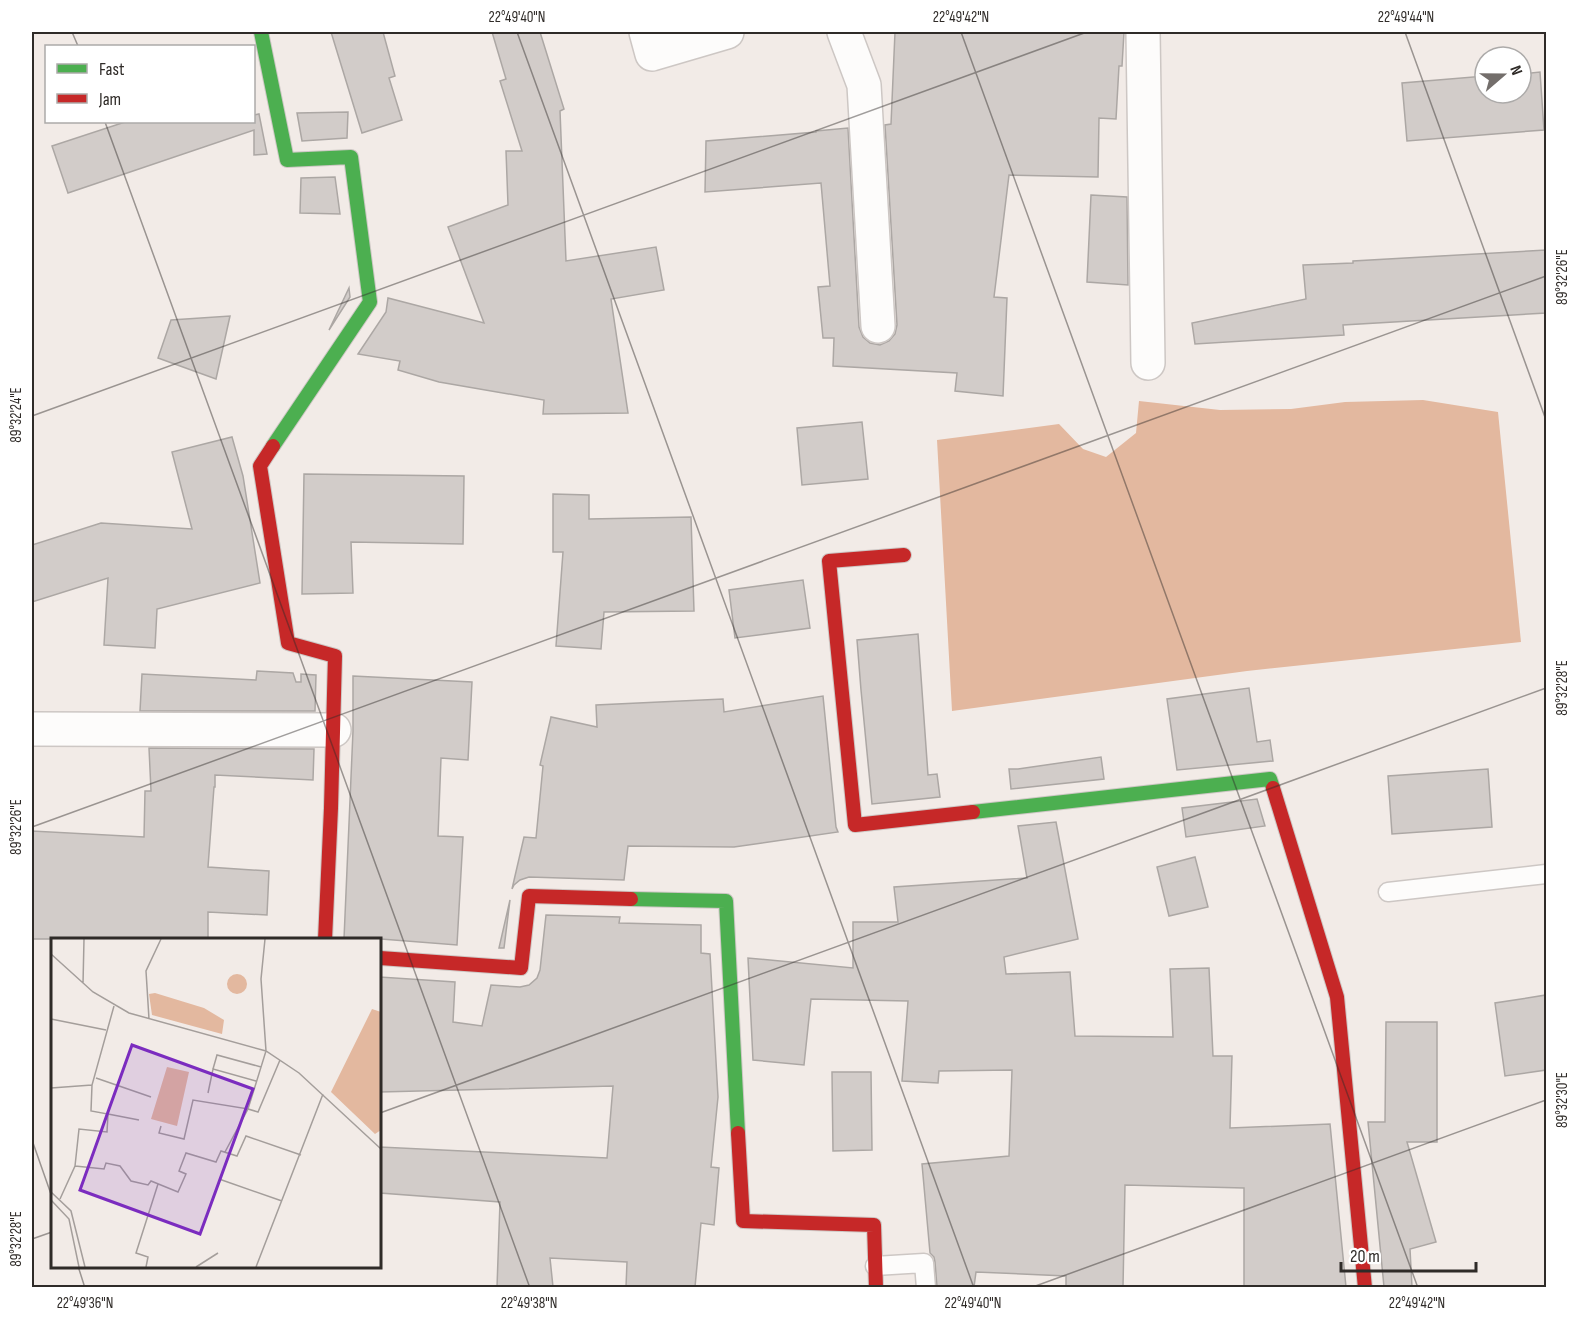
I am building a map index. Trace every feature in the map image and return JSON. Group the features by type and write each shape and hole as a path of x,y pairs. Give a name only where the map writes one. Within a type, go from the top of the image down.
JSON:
{"street":[{"path":"261,32 287,160 351,157 370,302 260,466 288,643 335,656 325,938"},
{"path":"646,32 652,54 727,32"},
{"path":"844,32 864,85 878,326"},
{"path":"1143,32 1149,363"},
{"path":"904,555 829,561 855,825 1270,779 1337,997 1365,1287"},
{"path":"32,729 334,730"},
{"path":"381,958 521,968 529,896 726,901 743,1221 874,1225 876,1287"}],"lane":[{"path":"1388,892 1546,874"},
{"path":"875,1266 924,1263 926,1287"}],"shaded area":[{"path":"1423,400 1498,412 1521,642 1247,671 952,711 937,440 1059,424 1083,449 1106,457 1136,433 1139,401 1220,410 1291,409 1345,402"}],"building":[{"path":"331,32 383,32 395,76 389,78 402,120 362,133"},
{"path":"492,32 540,32 564,109 560,111 566,261 656,247 664,290 611,299 628,413 543,414 544,400 439,382 398,370 400,361 358,354 386,312 388,298 484,323 448,227 508,205 506,151 522,151 500,81 506,79"},
{"path":"895,32 1124,32 1122,66 1119,66 1116,119 1099,118 1098,177 1009,175 994,297 1007,298 1003,396 955,391 957,373 833,366 834,338 823,338 818,287 830,286 821,183 705,192 706,141 848,128 859,327 863,337 870,343 880,345 889,341 895,334 897,325 885,125 891,124"},
{"path":"1540,72 1544,130 1407,141 1402,83 1473,77 1473,105 1533,105 1533,73"},
{"path":"348,112 347,138 302,141 297,113"},
{"path":"259,114 267,154 254,155 254,130 68,193 52,146 122,123 255,123 255,115"},
{"path":"335,177 340,214 300,213 301,178"},
{"path":"1091,195 1127,197 1128,285 1087,282"},
{"path":"1546,250 1546,313 1343,325 1344,335 1195,344 1192,323 1306,299 1303,265"},
{"path":"349,288 350,297 329,330"},
{"path":"230,316 216,379 158,358 171,320"},
{"path":"862,422 868,479 802,485 797,428"},
{"path":"232,437 243,476 260,583 157,609 155,648 104,645 108,578 32,602 32,545 101,523 192,529 172,452"},
{"path":"304,474 464,476 463,544 351,542 353,593 302,594"},
{"path":"553,494 589,495 589,519 691,517 694,611 604,612 601,649 556,646 563,552 553,552"},
{"path":"803,580 810,628 735,638 729,590"},
{"path":"918,634 928,775 937,774 940,797 872,804 857,640"},
{"path":"257,671 293,673 296,682 301,682 301,674 316,675 315,711 140,711 142,674 256,680"},
{"path":"353,676 472,682 468,760 441,758 438,836 463,837 457,945 381,938 344,938 353,731"},
{"path":"1249,688 1257,742 1270,740 1273,761 1177,770 1167,699"},
{"path":"823,696 838,832 734,847 628,846 624,880 529,877 520,880 512,889 524,837 536,838 543,766 540,765 551,717 597,727 596,705 723,699 724,712"},
{"path":"149,748 314,749 313,780 215,775 208,867 269,871 267,915 208,912 208,938 32,939 32,831 144,837 145,791 151,791"},
{"path":"1101,757 1104,779 1011,789 1009,769"},
{"path":"1488,769 1492,827 1392,834 1388,776"},
{"path":"1257,799 1265,826 1186,837 1182,808"},
{"path":"1056,822 1078,939 1004,957 1006,974 1070,972 1075,1036 1173,1037 1170,969 1209,968 1213,1056 1232,1056 1230,1128 1330,1124 1346,1287 1244,1287 1244,1188 1125,1185 1123,1287 1066,1287 1066,1276 976,1272 974,1287 937,1287 934,1257 930,1253 922,1164 1009,1156 1012,1070 939,1071 938,1083 902,1081 908,1001 811,999 804,1065 753,1060 748,958 853,968 853,922 898,922 894,887 1027,878 1018,826"},
{"path":"1195,857 1208,907 1169,916 1157,867"},
{"path":"510,900 504,948 499,948"},
{"path":"546,915 620,917 619,923 701,925 701,953 710,954 718,1097 711,1167 719,1168 714,1225 701,1223 695,1287 626,1287 627,1262 550,1258 553,1287 497,1287 500,1202 381,1193 381,1147 607,1158 613,1086 381,1092 381,977 455,982 453,1022 482,1026 491,985 520,987 529,985 537,978 540,970"},
{"path":"1546,995 1546,1070 1505,1076 1495,1003"},
{"path":"1386,1022 1437,1022 1437,1142 1407,1142 1436,1242 1410,1249 1412,1287 1384,1287 1368,1122 1385,1122"},
{"path":"832,1072 871,1072 872,1150 833,1151"}],"traffic: fast":[{"path":"261,32 287,160 351,157 370,302 273,446"},
{"path":"973,812 1270,779 1273,788"},
{"path":"631,899 726,901 738,1133"}],"traffic: jam":[{"path":"273,446 260,466 288,643 335,656 325,938"},
{"path":"904,555 829,561 855,825 973,812"},
{"path":"1273,788 1337,997 1365,1288"},
{"path":"381,958 521,968 529,896 631,899"},
{"path":"738,1133 743,1221 874,1225 876,1288"}]}
